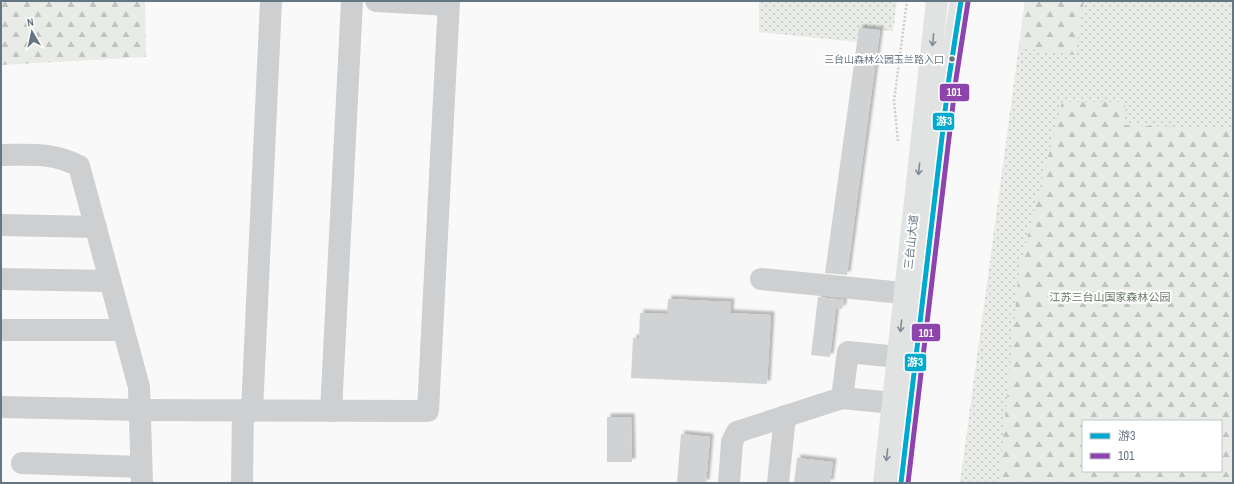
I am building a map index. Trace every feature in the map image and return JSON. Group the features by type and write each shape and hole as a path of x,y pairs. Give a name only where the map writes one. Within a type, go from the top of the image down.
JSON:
{"main road":[{"name":"三台山大道","path":"901,483 937,1"},
{"name":"三台山大道","path":"884,483 898,357 914,294 960,1"}],"street":[{"path":"242,483 248,411 271,1"},
{"path":"331,411 352,1"},
{"path":"1,407 140,410 428,411 448,3 376,1"},
{"path":"1,155 43,155 66,159 80,166 139,387 142,475 22,463"},
{"path":"1,225 96,227"},
{"path":"1,279 110,281"},
{"path":"761,279 914,294"},
{"path":"1,330 123,330"},
{"path":"842,398 848,352 898,357"},
{"path":"728,483 732,442 737,432 842,398 893,403"},
{"path":"778,483 785,416"}],"green space":[{"path":"1,1 145,1 146,57 1,65"},
{"path":"759,1 897,1 893,31 859,28 857,42 759,32"},
{"name":"江苏三台山国家森林公园","path":"1025,1 1233,1 1233,483 960,483"},
{"path":"1025,1 1084,1 1075,55 1019,48"},
{"name":"江苏三台山国家森林公园","path":"1062,102 1125,102 1124,125 1233,129 1233,483 999,483 1019,270"}],"building":[{"path":"859,28 880,30 847,275 825,273"},
{"path":"818,297 844,300 842,309 836,308 830,357 811,355"},
{"path":"668,299 731,302 730,313 771,315 767,384 631,378 633,338 639,338 640,313 667,314"},
{"path":"607,417 631,417 632,462 607,462"},
{"path":"681,434 710,437 706,483 677,483"},
{"path":"797,458 833,462 830,483 794,483"}],"transit line":[{"name":"游3","path":"901,483 949,78 961,1"},
{"name":"101","path":"908,483 956,79 968,2"}],"place":[{"name":"三台山森林公园玉兰路入口","path":"952,59"}]}
